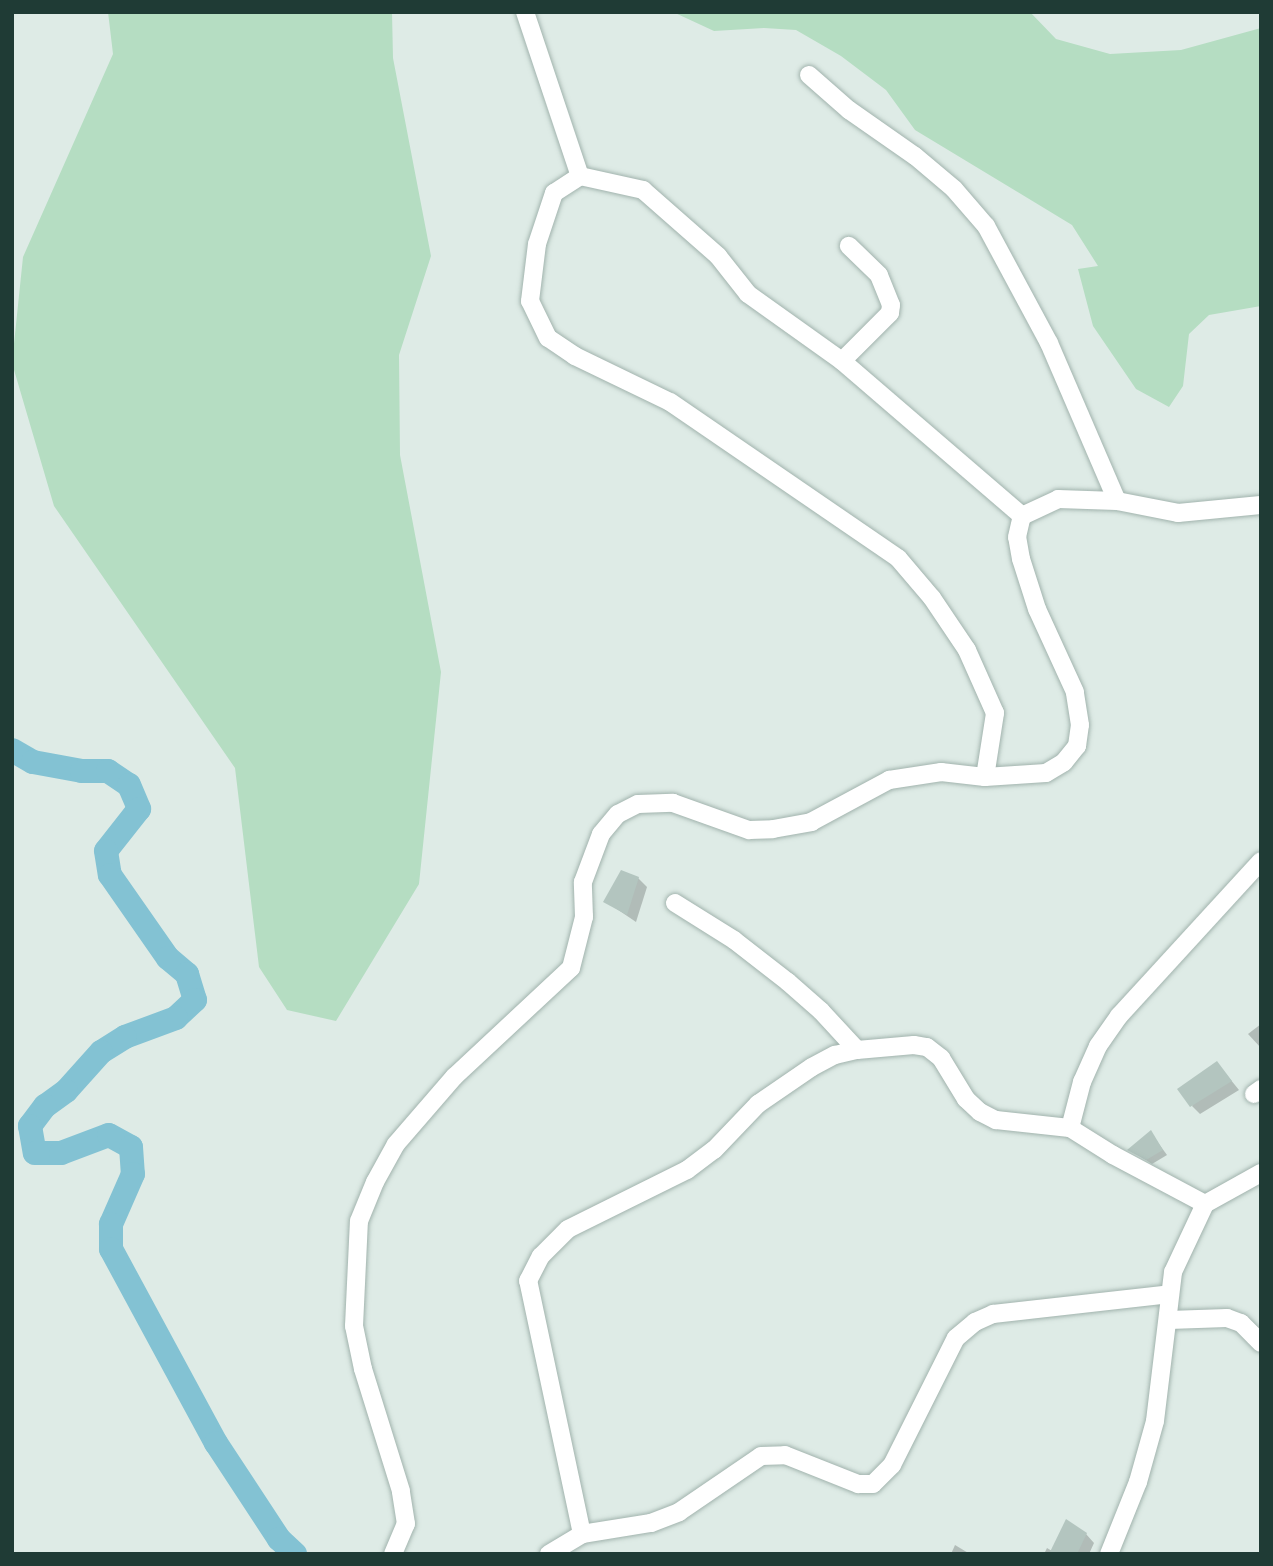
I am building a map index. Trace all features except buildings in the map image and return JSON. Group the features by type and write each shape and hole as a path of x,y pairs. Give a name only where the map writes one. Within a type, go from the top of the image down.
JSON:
{"street":[{"path":"525,12 580,176"},
{"path":"809,75 849,110 954,189 986,226 1049,343 1116,501"},
{"path":"985,777 995,713 967,650 932,598 898,558 670,402 575,356 548,338 530,301 537,244 554,193 580,176 643,190 718,256 748,294 842,361 1022,516"},
{"path":"842,361 890,313 891,305 879,275 849,246"},
{"path":"1022,516 1058,499 1116,501 1178,513 1261,505"},
{"path":"401,1552 406,1524 401,1491 363,1369 354,1326 359,1221 375,1182 396,1144 454,1077 571,968 584,917 583,883 601,834 618,814 638,804 673,803 749,830 773,829 811,822 890,780 941,772 985,777 1046,773 1064,762 1077,746 1080,725 1075,692 1037,609 1021,559 1017,537 1022,516"},
{"path":"1070,1128 1082,1082 1098,1046 1119,1016 1261,861"},
{"path":"675,903 734,940 788,982 821,1011 857,1050"},
{"path":"582,1534 528,1281 541,1256 568,1228 687,1170 714,1150 758,1104 812,1067 835,1055 857,1050 914,1045 927,1047 941,1058 966,1099 980,1112 996,1120 1070,1128 1112,1156 1205,1203"},
{"path":"1109,1554 1138,1482 1155,1421 1174,1272 1205,1203 1261,1173"},
{"path":"549,1554 582,1534 651,1524 678,1512 761,1456 785,1455 858,1484 873,1484 892,1465 956,1338 975,1322 993,1314 1170,1294"},
{"path":"1169,1320 1227,1318 1241,1323 1261,1343"}],"green space":[{"path":"108,12 392,12 393,58 431,256 399,355 400,455 441,672 419,884 336,1021 287,1010 259,967 235,768 54,506 12,363 23,257 113,54"},
{"path":"673,12 1030,12 1056,39 1110,54 1181,50 1261,28 1261,306 1209,315 1189,334 1183,386 1169,407 1136,389 1093,326 1078,269 1098,266 1072,225 915,130 886,90 841,56 796,30 764,28 714,31"}],"waterway":[{"path":"12,750 33,762 82,771 108,771 129,785 139,809 106,851 110,875 168,958 187,974 195,1000 176,1018 125,1037 101,1052 66,1091 45,1106 30,1126 35,1153 61,1153 109,1135 131,1147 133,1174 111,1224 111,1249 216,1443 279,1539 295,1554"}]}
